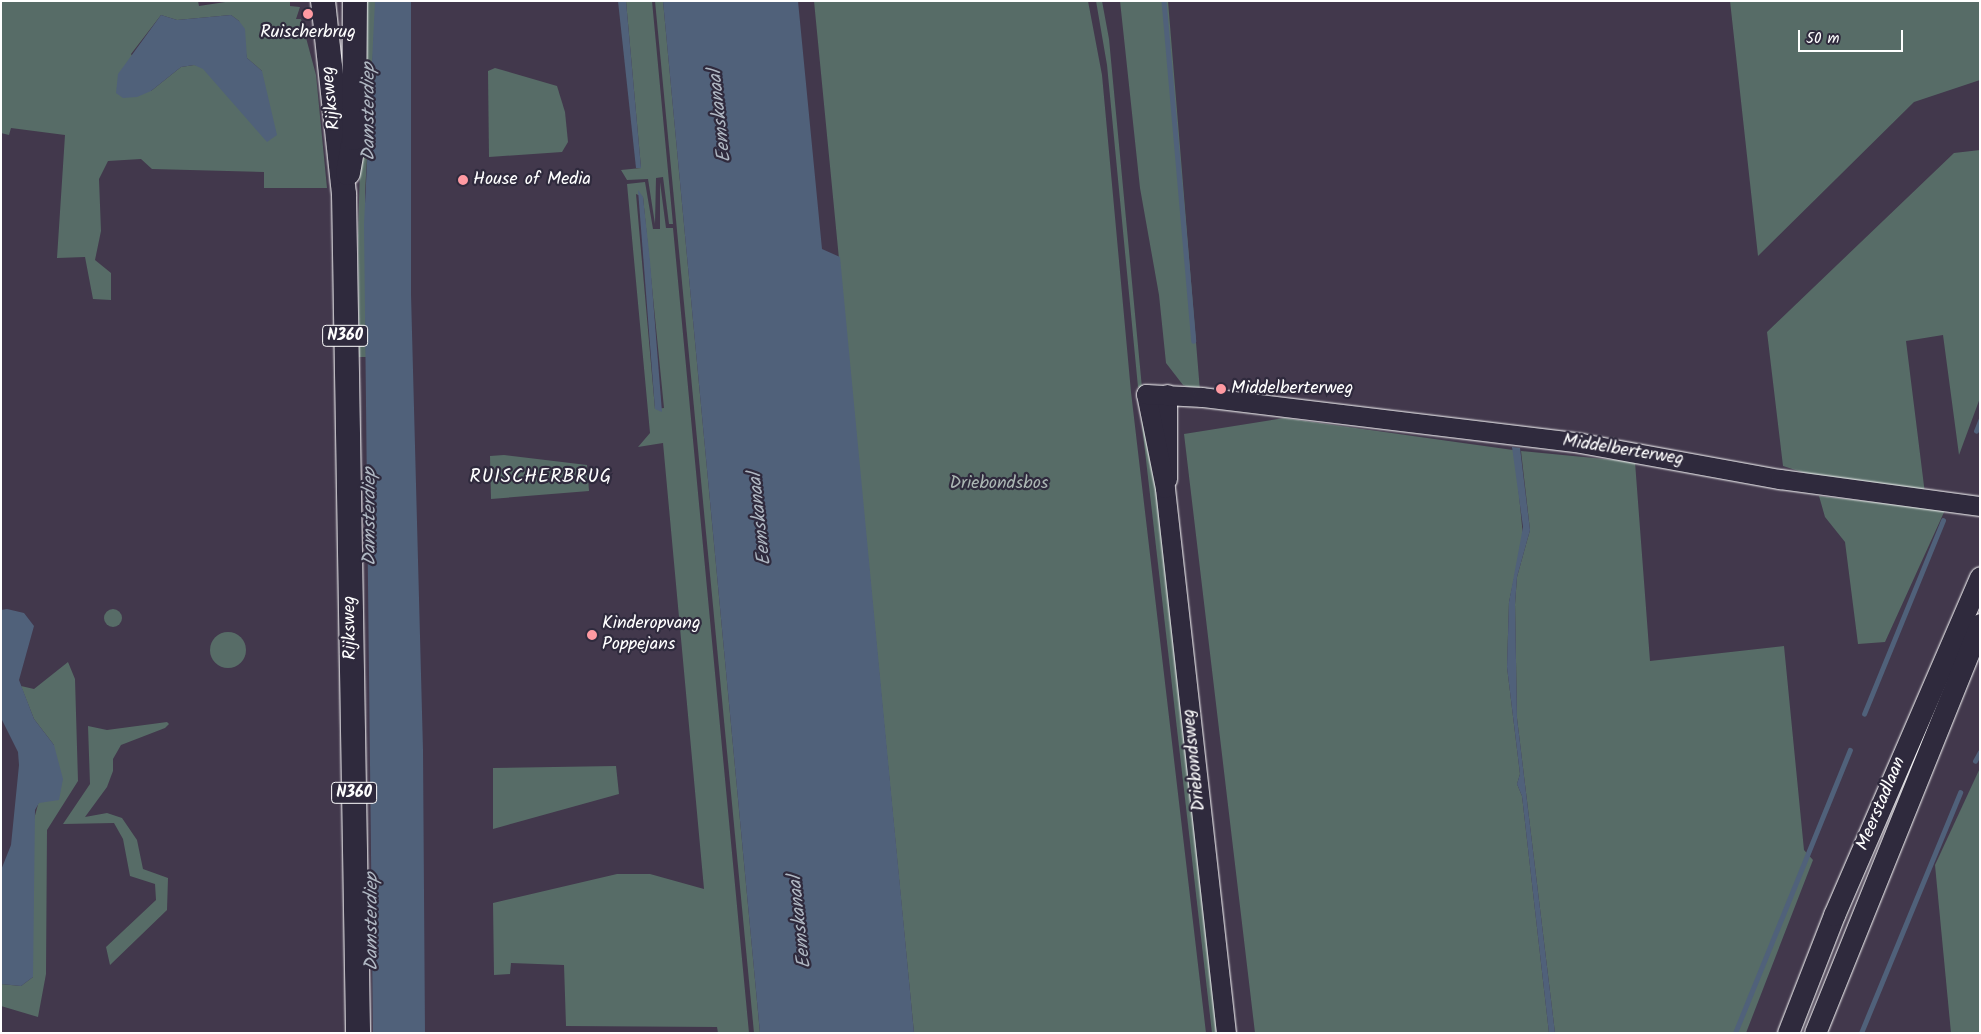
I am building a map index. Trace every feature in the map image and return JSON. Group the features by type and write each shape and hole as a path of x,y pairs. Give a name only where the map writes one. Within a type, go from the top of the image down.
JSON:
{"main road":[{"name":"Rijksweg","path":"323,1 344,194 358,1033"},
{"name":"Rijksweg","path":"344,194 354,138 355,1"},
{"name":"Meerstadlaan","path":"1788,1033 1834,915 1980,577"},
{"name":"Meerstadlaan","path":"1815,1033 1980,624"}],"street":[{"name":"Middelberterweg","path":"1146,394 1167,394 1581,443 1780,478 1980,506"},
{"name":"Driebondsweg","path":"1146,394 1166,488 1226,1033"},
{"name":"Driebondsweg","path":"1166,488 1170,462 1167,394"}],"green space":[{"path":"1,1 198,1 199,6 232,1 290,1 290,6 300,7 296,19 301,19 316,75 327,188 264,188 264,172 152,169 141,159 108,161 99,179 101,231 95,260 111,273 111,300 93,299 85,257 57,258 65,135 11,128 9,135 1,133","holes":["161,15 177,20 231,15 239,21 247,58 262,71 194,65 181,67 151,91 131,54"]},
{"path":"365,1 375,1 375,19 365,193 366,357 359,357 358,235"},
{"path":"626,1 652,1 673,224 669,224 663,177 656,178 655,224 648,179 627,180 621,170 641,168"},
{"path":"655,1 663,1 760,1033 754,1033"},
{"name":"Driebondsbos","path":"814,1 1088,1 1102,75 1131,392 1206,1033 914,1033"},
{"path":"1096,1 1102,1 1109,39 1142,388 1138,387 1107,65"},
{"path":"1120,1 1168,1 1200,391 1183,385 1166,363 1159,295 1140,188"},
{"path":"1730,1 1980,1 1980,80 1914,102 1758,256"},
{"path":"495,68 557,86 565,112 568,142 562,152 489,157 488,71"},
{"path":"1980,150 1980,398 1959,455 1943,335 1906,341 1925,494 1827,480 1783,466 1767,332 1954,153"},
{"path":"645,182 653,229 660,229 660,182 666,228 673,228 749,1033 718,1033 717,1027 566,1026 564,965 511,963 510,974 494,975 493,903 617,874 650,874 704,889 663,443 638,447 650,433 627,184","holes":["636,194 643,197 664,408 655,409"]},
{"path":"1139,399 1157,479 1218,1033 1212,1033"},
{"path":"1284,418 1513,450 1515,454 1523,536 1509,602 1507,667 1520,774 1517,784 1522,796 1549,1033 1255,1033 1184,434"},
{"path":"1521,451 1635,462 1650,661 1784,646 1804,850 1813,860 1746,1033 1555,1033 1517,718 1515,604 1517,577 1530,530"},
{"path":"504,455 587,465 589,491 491,499 490,456"},
{"path":"1819,496 1945,510 1885,642 1858,644 1845,542 1825,517"},
{"path":"109,609 117,609 122,614 120,625 109,627 104,622 104,614"},
{"path":"228,632 235,633 241,637 245,643 245,657 241,663 235,667 228,668 221,667 215,663 211,657 210,650 211,643 215,637 221,633"},
{"path":"68,662 75,679 78,781 47,830 46,974 38,1017 1,1006 1,984 21,986 33,977 33,823 54,745 34,719 21,686 34,689"},
{"path":"167,722 169,724 165,728 121,745 113,759 113,771 107,787 85,817 107,813 122,818 137,840 143,869 168,878 167,910 110,965 106,947 156,900 155,884 130,876 123,839 114,823 63,824 90,784 88,726 107,730"},
{"path":"616,766 619,794 493,829 493,768"},
{"path":"1980,768 1980,1033 1951,1033 1935,865"}],"water":[{"name":"Damsterdiep","path":"375,1 411,1 411,294 423,750 425,1033 373,1033 364,224"},
{"path":"618,1 626,1 641,168 636,168"},
{"name":"Eemskanaal","path":"663,1 798,1 822,249 840,257 914,1033 760,1033"},
{"path":"161,15 177,20 231,15 239,21 245,29 247,58 262,71 277,135 267,142 203,69 194,65 181,67 151,91 137,97 123,98 116,93 118,74"},
{"path":"638,190 643,197 650,261 662,412 655,409"},
{"path":"1512,447 1520,448 1530,530 1517,577 1515,604 1517,718 1555,1033 1549,1033 1522,796 1517,784 1520,774 1507,667 1509,602 1523,527"},
{"path":"7,609 24,613 34,626 19,680 34,719 54,745 63,779 59,800 39,803 35,810 33,977 21,986 1,984 1,870 11,845 19,765 18,752 1,718 1,610"}],"waterway":[{"path":"1164,1 1194,341"},
{"path":"1976,431 1980,421"},
{"path":"1864,714 1943,520"},
{"path":"1735,1033 1850,750"},
{"path":"1975,761 1980,752"},
{"path":"1861,1033 1960,793"}],"place":[{"name":"Ruischerbrug","path":"308,14"},
{"name":"House of Media","path":"463,180"},
{"name":"Middelberterweg","path":"1221,389"},
{"name":"Kinderopvang Poppejans","path":"592,635"}],"district":[{"name":"RUISCHERBRUG","path":"541,478"}]}
